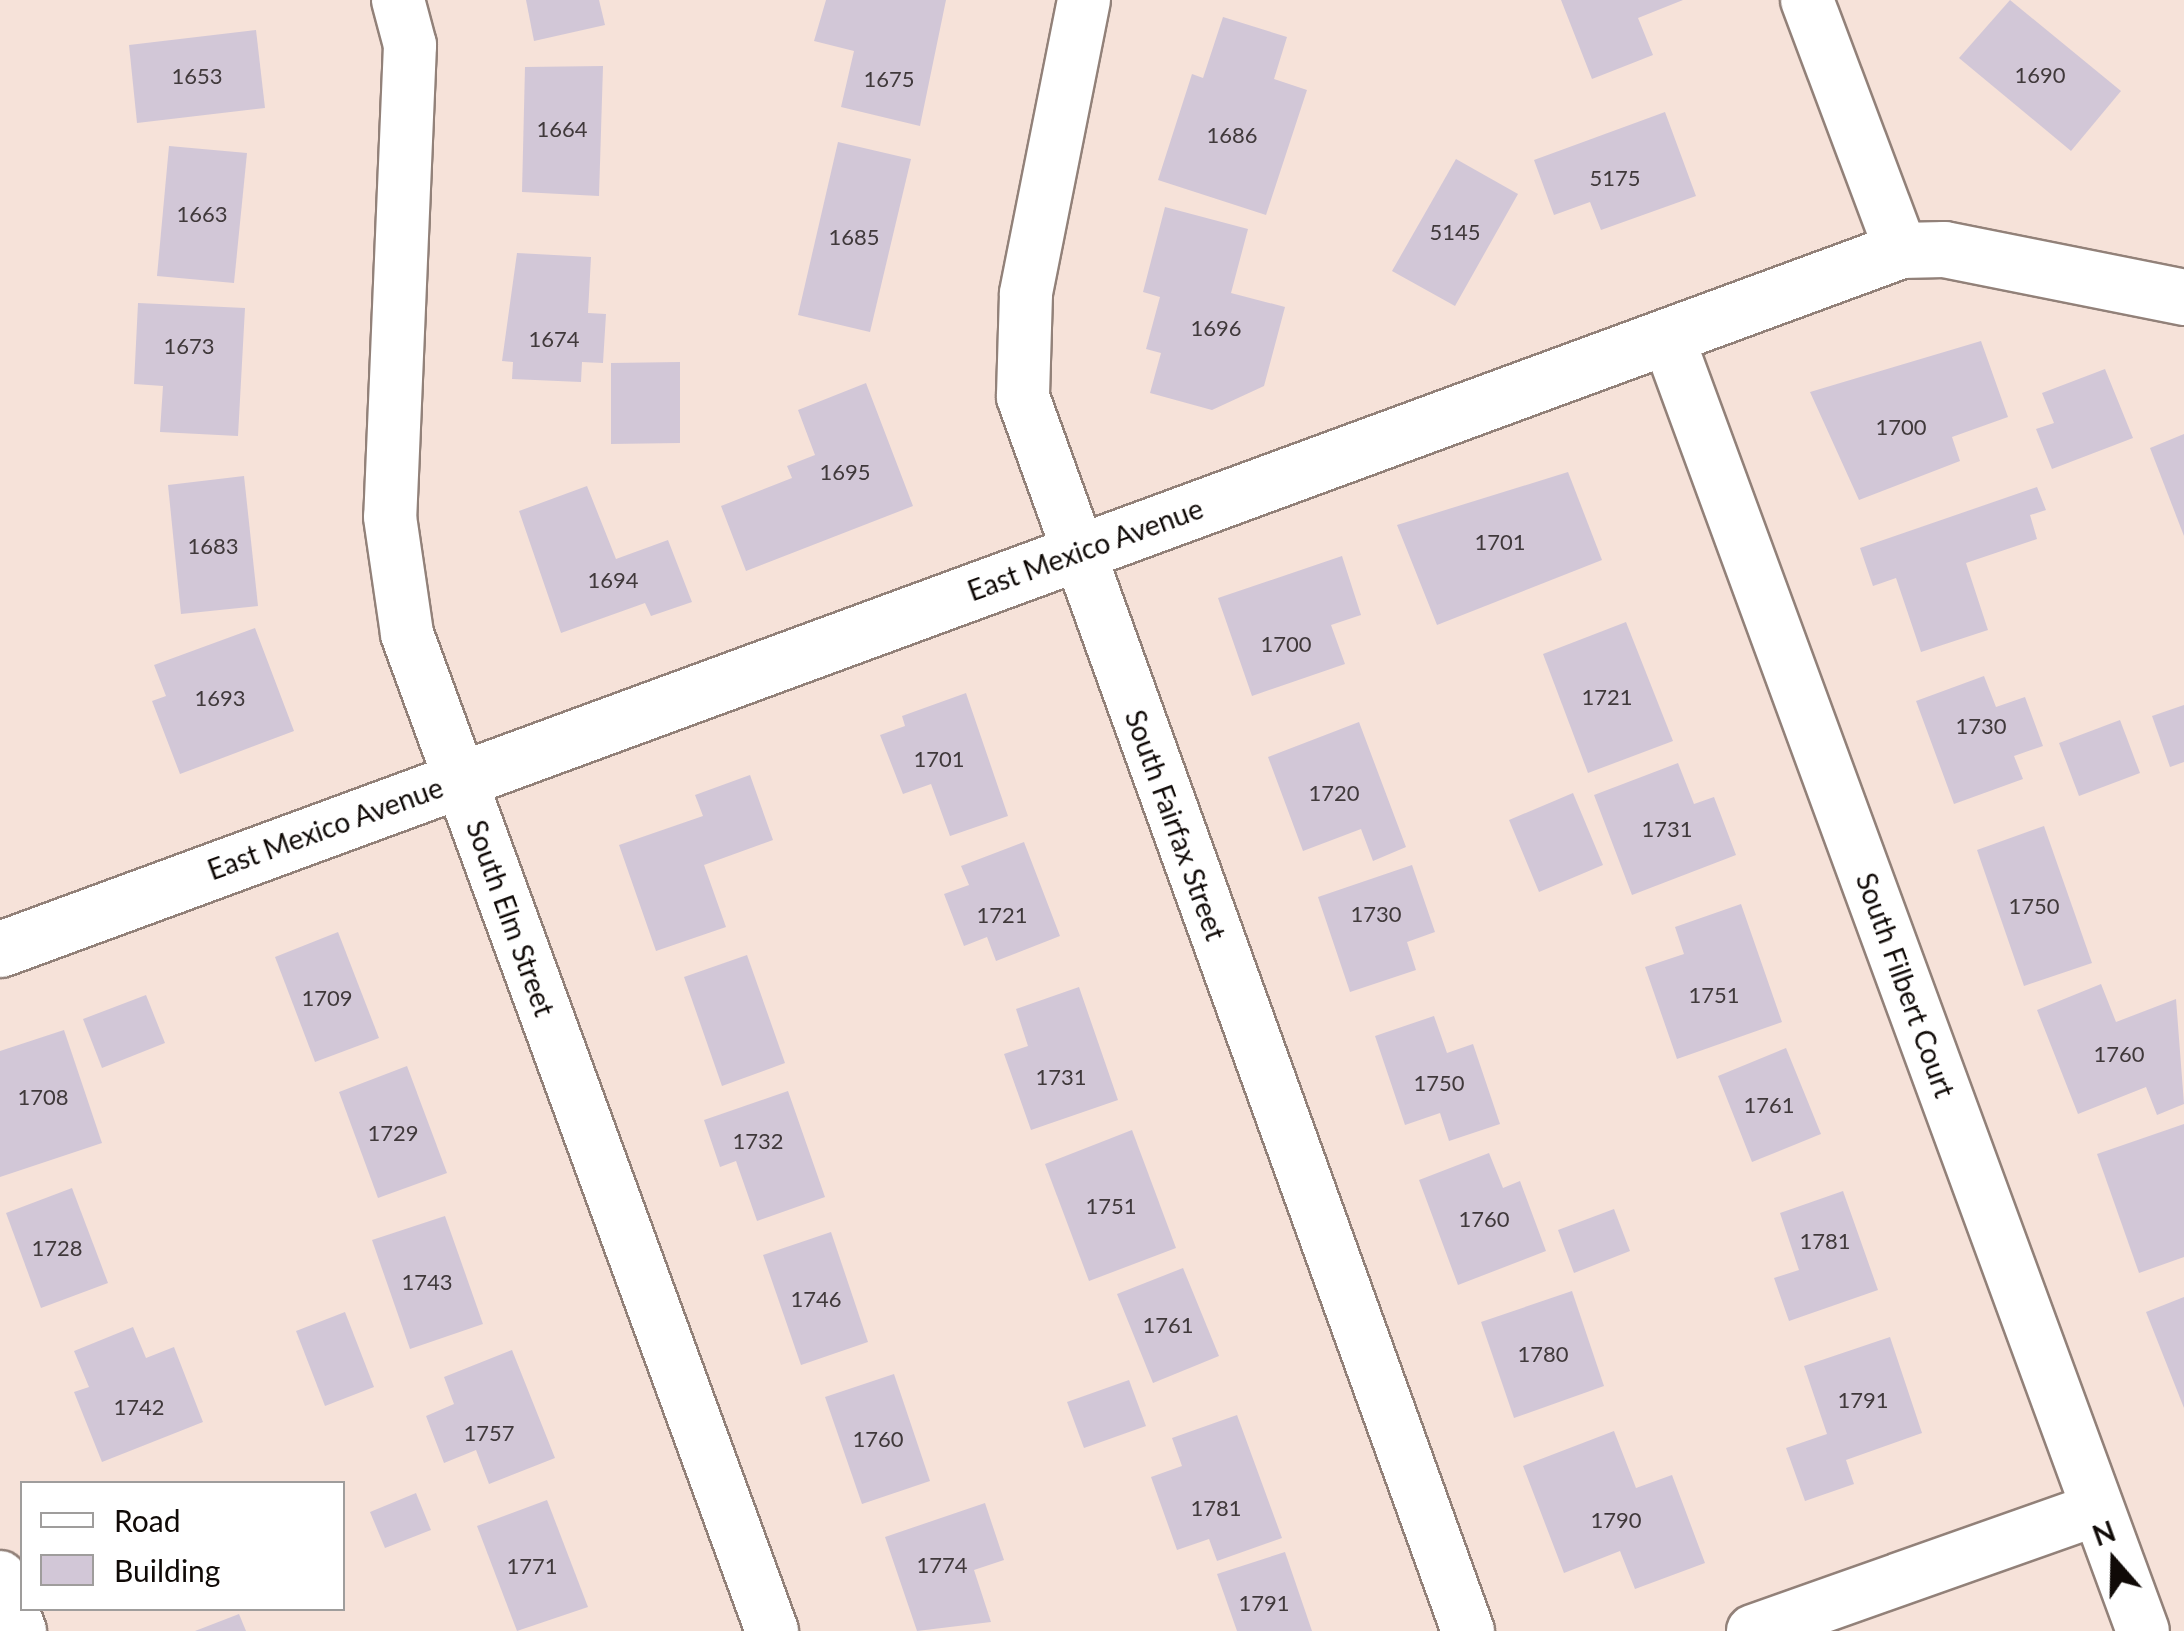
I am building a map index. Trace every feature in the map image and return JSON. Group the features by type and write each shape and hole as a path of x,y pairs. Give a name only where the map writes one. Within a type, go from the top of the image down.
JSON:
{"street":[{"name":"South Elm Street","path":"398,0 410,44 390,517 407,634 772,1631"},
{"name":"South Fairfax Street","path":"1084,0 1026,294 1023,398 1468,1631"},
{"path":"1807,0 1901,250"},
{"name":"East Mexico Avenue","path":"0,949 1901,250 1944,248 2184,297"},
{"name":"South Filbert Court","path":"1668,338 2143,1631"},
{"path":"1754,1631 2098,1508"},
{"path":"0,1577 20,1631"}],"building":[{"path":"526,0 599,0 605,25 534,41"},
{"path":"826,0 946,0 920,126 841,107 854,51 814,41"},
{"path":"1561,0 1683,0 1638,18 1653,55 1592,79"},
{"path":"2010,0 2121,91 2071,151 1959,58"},
{"path":"1223,17 1287,37 1274,79 1307,90 1266,215 1158,180 1192,74 1203,78"},
{"path":"256,30 265,108 137,123 129,45"},
{"path":"603,66 599,196 522,192 525,67"},
{"path":"1665,112 1696,196 1601,230 1590,202 1554,215 1534,160"},
{"path":"838,142 911,159 870,332 798,315"},
{"path":"169,146 247,153 234,283 157,276"},
{"path":"1456,159 1518,194 1455,306 1392,271"},
{"path":"1165,207 1248,229 1231,293 1285,307 1264,386 1212,410 1150,393 1161,353 1146,349 1160,297 1143,292"},
{"path":"517,253 591,257 588,313 606,314 603,363 582,362 581,382 512,379 513,362 502,361"},
{"path":"138,303 245,308 238,436 160,432 163,386 134,384"},
{"path":"1981,341 2008,417 1952,437 1960,461 1859,500 1810,392"},
{"path":"680,362 680,443 611,444 611,363"},
{"path":"2105,369 2133,438 2052,469 2036,429 2054,423 2042,393"},
{"path":"866,383 913,506 746,571 721,506 792,478 787,466 815,455 798,410"},
{"path":"2184,434 2184,536 2150,448"},
{"path":"1568,472 1602,560 1437,625 1397,525"},
{"path":"244,476 258,606 181,614 168,485"},
{"path":"587,486 616,559 668,540 692,602 651,616 645,603 561,633 519,511"},
{"path":"2037,487 2046,510 2030,515 2037,539 1966,563 1988,630 1921,652 1896,578 1873,586 1860,548"},
{"path":"1342,556 1361,615 1331,625 1345,664 1252,696 1218,598"},
{"path":"1626,622 1673,741 1588,773 1543,654"},
{"path":"255,628 294,731 180,774 152,701 166,696 154,665"},
{"path":"1984,676 1996,707 2025,697 2043,746 2014,756 2023,779 1954,804 1916,701"},
{"path":"966,693 1008,816 950,836 931,784 903,794 880,735 905,726 902,716"},
{"path":"2184,705 2184,762 2170,767 2152,716"},
{"path":"2120,720 2140,773 2079,796 2059,743"},
{"path":"1359,722 1406,847 1373,861 1361,829 1303,851 1268,757"},
{"path":"1678,763 1694,804 1714,797 1736,855 1632,895 1594,795"},
{"path":"750,775 773,840 704,865 726,927 656,951 619,845 703,816 695,795"},
{"path":"1573,793 1603,865 1539,892 1509,820"},
{"path":"2044,826 2092,963 2024,986 1977,850"},
{"path":"1024,842 1060,936 996,961 987,937 964,946 944,894 969,885 961,866"},
{"path":"1412,865 1435,932 1407,942 1416,970 1350,992 1318,897"},
{"path":"1741,904 1782,1022 1677,1059 1645,967 1684,954 1675,927"},
{"path":"338,932 379,1038 315,1062 275,957"},
{"path":"747,955 785,1063 722,1086 684,977"},
{"path":"2101,984 2116,1022 2176,999 2184,1104 2157,1115 2146,1087 2078,1114 2037,1010"},
{"path":"1079,987 1118,1100 1031,1130 1004,1054 1028,1046 1016,1009"},
{"path":"146,995 165,1043 102,1068 83,1019"},
{"path":"1434,1016 1447,1053 1473,1044 1500,1124 1449,1141 1440,1113 1405,1125 1375,1036"},
{"path":"64,1030 102,1143 0,1177 0,1051"},
{"path":"1786,1048 1821,1134 1752,1162 1718,1076"},
{"path":"407,1066 447,1173 378,1198 339,1092"},
{"path":"788,1091 825,1197 757,1221 736,1161 720,1167 704,1120"},
{"path":"2184,1124 2184,1257 2139,1273 2097,1154"},
{"path":"1132,1130 1176,1248 1089,1281 1045,1164"},
{"path":"1489,1153 1503,1188 1520,1181 1546,1251 1458,1285 1419,1180"},
{"path":"72,1188 108,1283 41,1308 6,1213"},
{"path":"1843,1191 1878,1290 1789,1321 1774,1278 1799,1270 1780,1213"},
{"path":"1614,1209 1630,1251 1574,1273 1558,1230"},
{"path":"445,1216 483,1324 410,1349 372,1240"},
{"path":"831,1232 868,1342 801,1365 763,1255"},
{"path":"1183,1268 1219,1356 1153,1383 1117,1294"},
{"path":"1572,1291 1604,1386 1514,1418 1481,1322"},
{"path":"2184,1297 2184,1408 2146,1312"},
{"path":"345,1312 374,1387 325,1406 296,1331"},
{"path":"133,1327 146,1358 174,1347 203,1422 102,1462 74,1392 89,1387 74,1351"},
{"path":"1890,1337 1922,1433 1846,1460 1854,1484 1805,1501 1786,1448 1827,1434 1804,1366"},
{"path":"512,1350 555,1458 489,1484 476,1450 444,1463 426,1416 454,1404 444,1377"},
{"path":"894,1374 930,1481 862,1504 825,1397"},
{"path":"1129,1380 1146,1426 1084,1448 1067,1402"},
{"path":"1237,1415 1282,1538 1217,1561 1209,1539 1177,1550 1151,1477 1182,1466 1172,1438"},
{"path":"1614,1431 1636,1488 1672,1475 1705,1563 1635,1589 1620,1551 1564,1573 1523,1466"},
{"path":"416,1493 431,1530 385,1548 370,1512"},
{"path":"547,1500 588,1607 517,1631 477,1526"},
{"path":"985,1503 1004,1560 974,1570 991,1622 917,1631 885,1537"},
{"path":"1285,1552 1312,1631 1237,1631 1217,1574"},
{"path":"239,1614 246,1631 195,1631"}]}
